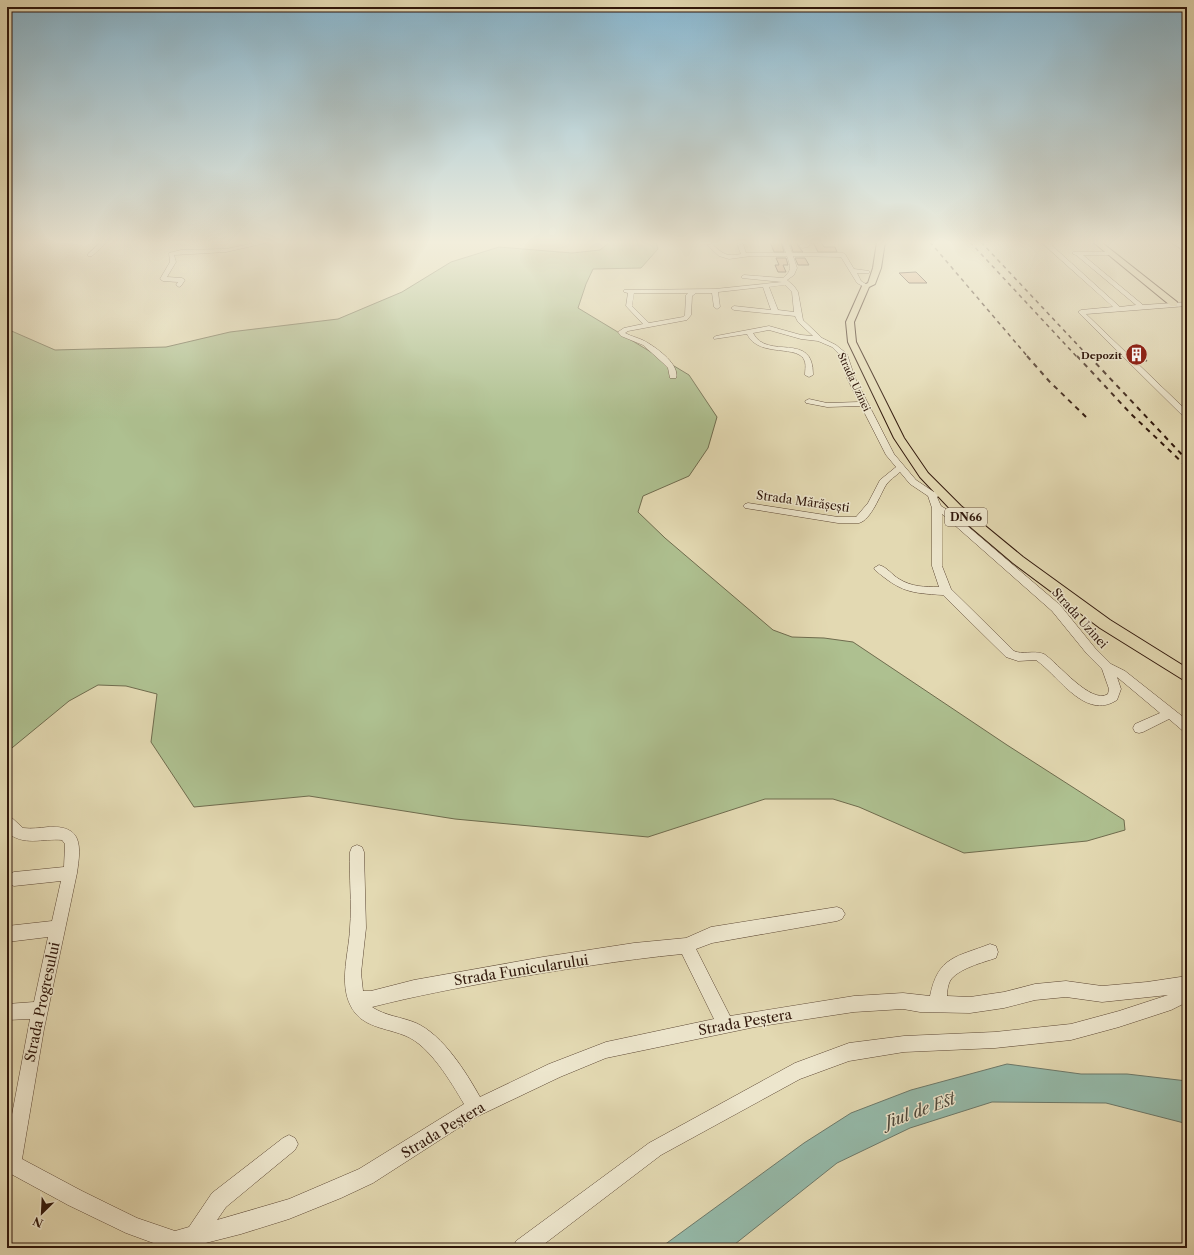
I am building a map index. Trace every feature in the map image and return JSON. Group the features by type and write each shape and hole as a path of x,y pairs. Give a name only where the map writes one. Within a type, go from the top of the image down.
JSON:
{"main road":[{"name":"DN66","path":"860,301 850,322 850,336 853,347 905,448 936,494 1075,603 1105,624 1187,674"},
{"path":"1170,301 1174,304"}],"street":[{"path":"628,301 628,306 648,326"},
{"path":"673,376 672,368 666,361 645,344 621,333 622,330 626,328 648,326 685,319 688,315 689,301"},
{"path":"716,301 717,307"},
{"path":"770,301 775,311"},
{"path":"734,308 798,314 796,301"},
{"path":"1110,301 1119,309"},
{"path":"1134,301 1141,306"},
{"path":"1187,304 1141,306 1081,312 1179,402 1187,415"},
{"name":"Strada Uzinei","path":"798,314 802,324 843,354 851,378 890,455 913,482 936,494"},
{"path":"716,338 750,333 760,329 769,328 801,337 822,340"},
{"path":"750,333 752,338 762,345 804,354 808,359 809,375"},
{"path":"809,401 827,405 864,404"},
{"name":"Strada Mărășești","path":"748,506 838,520 859,520 872,504 884,482 900,468"},
{"path":"936,494 938,508 937,566 946,591 1010,654 1020,658 1035,656 1040,657 1062,677 1095,702 1104,702 1113,697 1115,689 1107,667"},
{"name":"Strada Uzinei","path":"938,508 948,514 1056,608 1091,651 1107,667 1121,674 1187,727"},
{"path":"878,568 896,582 916,590 946,591"},
{"path":"1139,728 1170,714"},
{"name":"Strada Progresului","path":"7,822 21,834 33,836 60,834 68,836 72,840 70,873 40,1010 10,1164"},
{"path":"357,852 356,878 358,928 354,955 357,1000 362,1008 371,1016 418,1033 458,1078 476,1108"},
{"path":"14,879 70,873"},
{"name":"Strada Funicularului","path":"357,1000 371,999 414,988 543,965 634,951 686,946 711,934 837,914"},
{"path":"7,934 58,928"},
{"path":"686,946 726,1025"},
{"path":"929,1004 946,973 952,968 990,952"},
{"path":"929,1004 977,1004 1004,1000 1035,992 1066,989 1102,994 1147,990 1187,984"},
{"path":"523,1248 655,1149 795,1072 849,1052 904,1044 995,1040 1071,1032 1119,1019 1170,1002 1187,994"},
{"name":"Strada Peștera","path":"10,1164 133,1226 175,1241 241,1224 282,1211 334,1191 366,1176 468,1112 548,1073 606,1050 726,1025 854,1004 902,1001 929,1004"},
{"path":"7,1012 40,1010"},
{"path":"196,1235 219,1200 288,1144"}],"shaded area":[{"path":"382,301 580,301 578,308 689,375 717,417 708,448 689,476 643,496 638,512 665,538 773,630 792,637 824,638 853,642 1007,745 1124,820 1125,830 1087,841 964,853 859,807 833,799 765,799 648,837 455,819 309,796 194,807 151,742 157,694 126,686 98,685 69,701 7,752 7,329 55,350 166,347 230,332 338,319"}],"water":[{"name":"Jiul de Est","path":"1007,1064 1081,1074 1127,1074 1187,1081 1187,1122 1184,1123 1106,1103 992,1102 910,1128 837,1163 730,1248 660,1248 804,1143 851,1113 911,1090"}],"building":[{"name":"Depozit","path":"1127,349 1139,350 1147,361 1136,360"}],"railway":[{"path":"980,301 1028,357"},
{"path":"1024,301 1077,357"},
{"path":"1036,301 1089,357"},
{"path":"1027,356 1049,381 1086,417"},
{"path":"1077,356 1131,414 1187,467"},
{"path":"1089,356 1187,460"}],"place":[{"name":"Depozit","path":"1137,355"}]}
